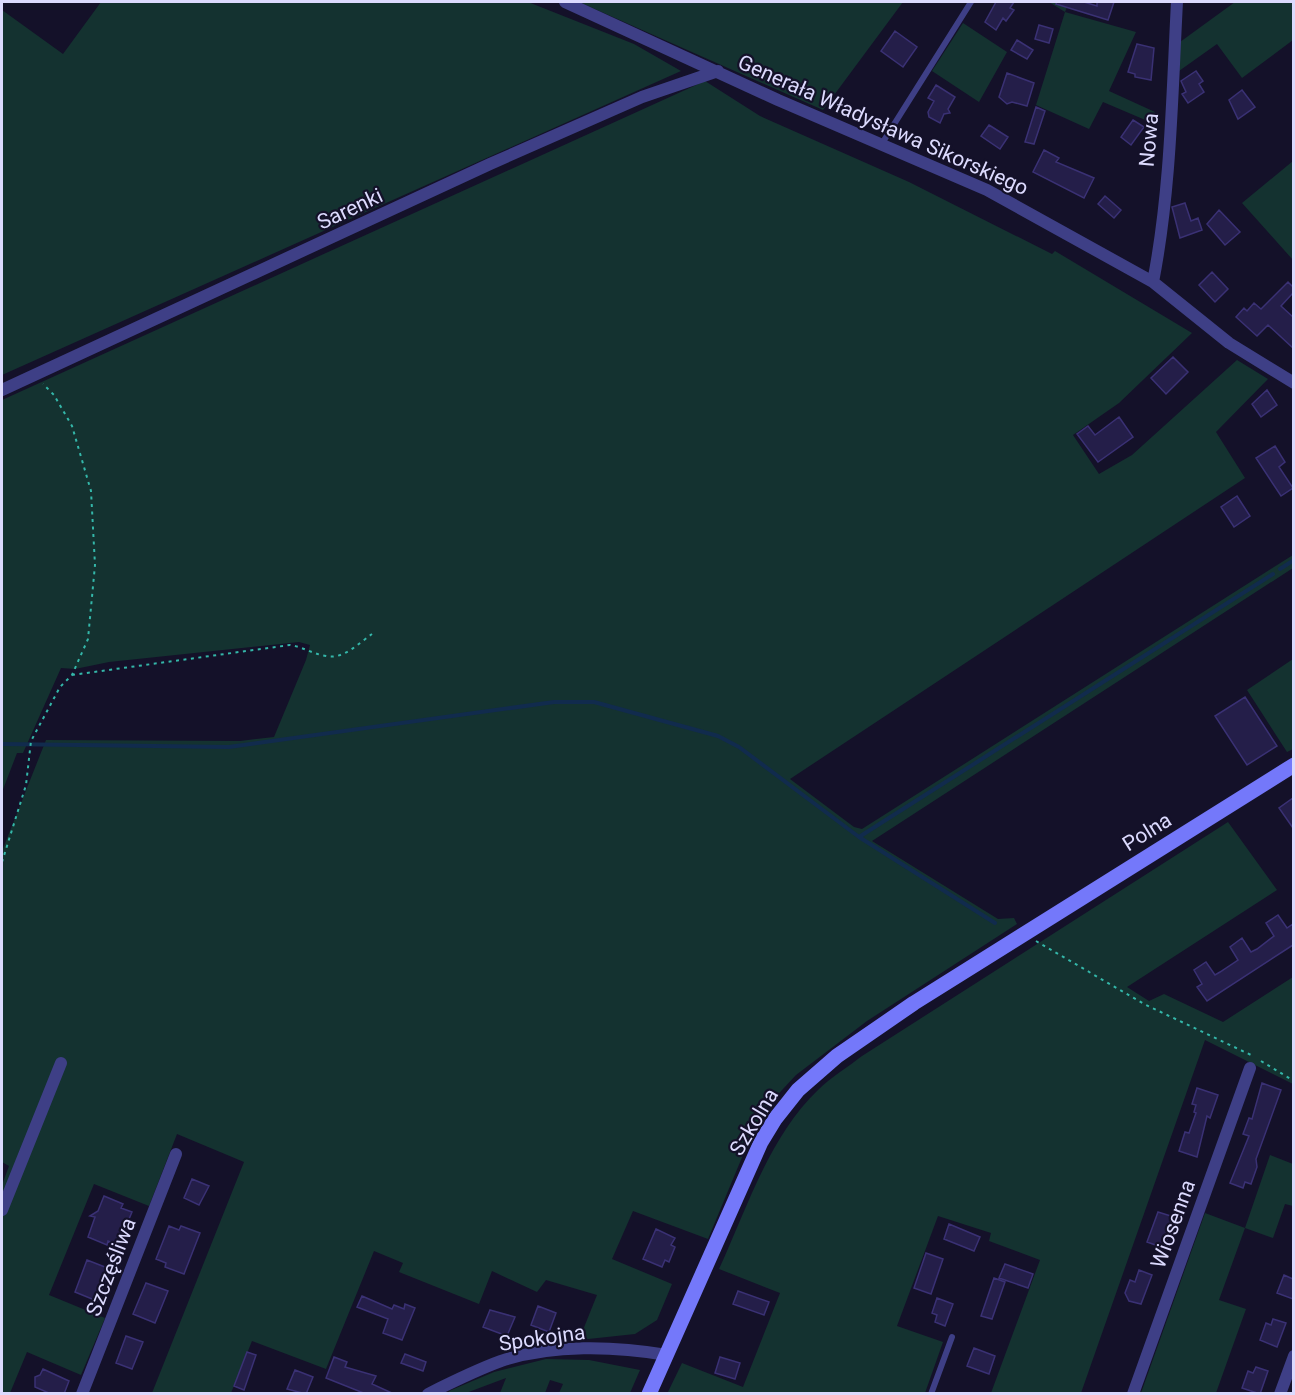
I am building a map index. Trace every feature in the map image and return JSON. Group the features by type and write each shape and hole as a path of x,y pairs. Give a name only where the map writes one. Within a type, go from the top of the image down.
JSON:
{"street":[{"name":"Generała Władysława Sikorskiego","path":"566,2 881,146 987,190 1153,282 1229,343 1293,382"},
{"name":"Nowa","path":"1153,282 1159,249 1170,123 1177,2"},
{"name":"Sarenki","path":"2,390 490,164 642,97 718,71"},
{"name":"Polna","path":"1023,934 1293,765"},
{"name":"Szkolna","path":"649,1394 761,1142 798,1090 847,1049 914,1003 1023,934"},
{"path":"2,1210 61,1063"},
{"name":"Wiosenna","path":"1133,1394 1250,1068"},
{"name":"Szczęśliwa","path":"82,1394 176,1154"},
{"name":"Spokojna","path":"428,1394 492,1364 526,1355 609,1349 667,1354"},
{"path":"1280,1394 1293,1356"}],"lane":[{"path":"881,146 971,2"},
{"path":"931,1394 952,1337"}],"path":[{"path":"2,862 26,784 31,741 60,687 72,675 88,639 95,565 91,491 72,426 54,395 33,375"},
{"path":"72,675 290,645 307,648 325,656 341,656 372,634"},
{"path":"1023,934 1144,1004 1254,1056 1293,1081"}],"green space":[{"path":"101,2 528,2 634,44 681,71 2,375 2,10 63,54"},
{"path":"579,2 903,2 823,110"},
{"path":"1049,2 1069,2 1065,12"},
{"path":"1235,2 1293,2 1293,40 1242,78 1217,44 1179,71 1180,42"},
{"path":"1065,12 1136,32 1109,91 1155,112 1150,122 1103,102 1089,129 1036,105"},
{"path":"963,23 1007,52 979,102 932,71"},
{"path":"705,81 760,116 909,182 1052,254 1055,251 1192,333 1119,403 1073,435 1099,474 1132,455 1237,360 1268,379 1216,432 1245,478 790,779 854,827 862,829 1293,555 1293,568 872,841 998,919 1014,918 1017,924 867,1021 796,1075 769,1104 753,1131 708,1239 633,1211 612,1259 672,1284 657,1320 635,1334 579,1340 597,1295 546,1280 537,1292 492,1271 479,1304 399,1272 403,1263 374,1251 326,1369 252,1341 231,1393 152,1393 244,1162 177,1134 149,1206 94,1184 49,1295 105,1318 81,1375 27,1352 10,1393 2,1393 2,1185 9,1166 2,1162 2,851 46,740 240,741 274,737 310,645 299,642 109,662 75,669 61,668 23,753 17,753 2,792 2,400"},
{"path":"1293,161 1293,260 1242,203"},
{"path":"1293,659 1293,749 1287,752 1247,690"},
{"path":"1228,822 1277,890 1127,987 1149,1001 1164,994 1223,1022 1293,977 1293,1084 1205,1040 1081,1393 991,1393 1040,1260 989,1241 991,1233 938,1216 897,1326 943,1342 925,1393 667,1394 682,1363 743,1387 780,1293 719,1269 773,1151 786,1129 818,1090 862,1056"},
{"path":"1270,1155 1293,1164 1293,1206 1285,1204 1273,1238 1245,1228"},
{"path":"1205,1213 1245,1228 1219,1300 1246,1309 1216,1393 1141,1393"},
{"path":"546,1359 589,1360 640,1370 630,1393 559,1393 563,1384 550,1380 545,1393 500,1393 506,1378 466,1393 450,1393 449,1391 494,1372"}],"building":[{"path":"996,2 1014,2 1010,8 1014,10 1006,21 1003,18 996,30 985,22"},
{"path":"1057,2 1084,2 1097,6 1097,2 1114,2 1108,20 1056,4"},
{"path":"1039,25 1053,29 1049,43 1035,39"},
{"path":"895,31 917,47 903,67 881,51"},
{"path":"1017,40 1033,50 1027,59 1011,50"},
{"path":"1137,44 1154,48 1151,80 1135,77 1135,74 1128,72"},
{"path":"1196,71 1203,81 1199,84 1204,92 1188,103 1182,94 1186,92 1181,81"},
{"path":"1007,73 1034,83 1027,106 1012,102 1007,104 999,97"},
{"path":"936,85 955,97 948,109 950,113 944,114 940,123 929,117 928,112 934,101 928,98"},
{"path":"1242,90 1255,107 1238,119 1229,100"},
{"path":"1036,107 1045,111 1034,144 1025,142"},
{"path":"1133,120 1144,127 1131,145 1121,137"},
{"path":"989,125 1008,137 1000,149 981,136"},
{"path":"1044,150 1059,158 1056,162 1094,178 1084,198 1033,172"},
{"path":"1105,196 1121,210 1114,218 1098,204"},
{"path":"1185,203 1191,221 1198,218 1202,230 1180,238 1172,207"},
{"path":"1219,210 1240,232 1225,245 1207,224"},
{"path":"1212,272 1228,289 1215,302 1199,285"},
{"path":"1288,282 1293,287 1293,293 1281,306 1293,317 1293,348 1268,325 1257,336 1236,317 1244,308 1247,311 1254,303 1261,309"},
{"path":"1173,357 1188,372 1166,394 1151,378"},
{"path":"1267,390 1277,405 1261,417 1252,404"},
{"path":"1119,417 1133,437 1098,462 1077,434 1088,426 1095,435"},
{"path":"1275,446 1285,462 1279,467 1293,488 1281,496 1256,458"},
{"path":"1237,496 1250,516 1234,527 1221,507"},
{"path":"1245,697 1277,746 1247,765 1215,716"},
{"path":"1293,798 1293,828 1279,808"},
{"path":"1278,915 1287,928 1293,924 1293,945 1207,1001 1197,987 1202,984 1194,970 1206,962 1215,975 1238,960 1230,947 1242,938 1251,952 1257,949 1274,936 1266,923"},
{"path":"1262,1083 1281,1090 1256,1159 1257,1167 1251,1184 1245,1182 1243,1188 1230,1183 1249,1136 1243,1134 1249,1118 1252,1119"},
{"path":"1197,1088 1218,1095 1210,1118 1207,1116 1197,1157 1179,1151 1185,1132 1189,1133 1196,1113 1194,1112 1196,1105 1192,1104"},
{"path":"192,1179 209,1186 199,1205 184,1198"},
{"path":"104,1196 123,1204 121,1208 132,1212 118,1245 108,1241 107,1245 88,1237 95,1217 90,1216 98,1211"},
{"path":"1158,1212 1174,1217 1164,1248 1147,1242"},
{"path":"949,1224 980,1237 974,1251 944,1239"},
{"path":"169,1226 179,1230 181,1226 200,1233 184,1274 165,1267 166,1263 156,1259"},
{"path":"656,1229 675,1238 671,1245 675,1247 669,1262 665,1260 662,1267 643,1259"},
{"path":"926,1253 943,1259 931,1294 914,1288"},
{"path":"87,1260 110,1269 97,1301 75,1292"},
{"path":"1005,1264 1033,1274 1028,1288 999,1278"},
{"path":"1139,1270 1152,1275 1141,1304 1129,1301 1125,1293 1130,1280 1135,1282"},
{"path":"1284,1275 1293,1279 1293,1299 1277,1293"},
{"path":"994,1278 1005,1282 992,1319 981,1316"},
{"path":"146,1283 168,1291 155,1323 133,1314"},
{"path":"738,1291 769,1302 764,1315 733,1304"},
{"path":"362,1296 392,1309 394,1305 404,1309 405,1304 415,1308 402,1340 383,1333 388,1319 357,1307"},
{"path":"937,1298 953,1304 945,1326 935,1322 937,1315 932,1313"},
{"path":"538,1306 556,1313 549,1332 531,1325"},
{"path":"490,1310 515,1317 507,1336 483,1327"},
{"path":"1273,1319 1286,1323 1277,1347 1260,1340 1266,1323 1271,1325"},
{"path":"126,1336 143,1342 132,1369 116,1363"},
{"path":"974,1348 995,1356 989,1374 967,1366"},
{"path":"247,1352 256,1355 244,1390 234,1386"},
{"path":"405,1354 426,1362 423,1371 401,1363"},
{"path":"334,1357 347,1362 345,1367 376,1376 372,1384 394,1394 366,1394 326,1378"},
{"path":"720,1357 740,1363 735,1379 715,1373"},
{"path":"1256,1367 1268,1371 1260,1394 1242,1388 1248,1371 1253,1373"},
{"path":"43,1369 69,1381 64,1394 51,1394 35,1387 35,1377 40,1375"},
{"path":"295,1370 313,1377 306,1394 287,1389"}],"waterway":[{"path":"1280,569 1294,560"},
{"path":"859,837 1273,574"},
{"path":"2,744 229,747 554,702 594,702 718,736 739,747 859,837 995,923"}]}
